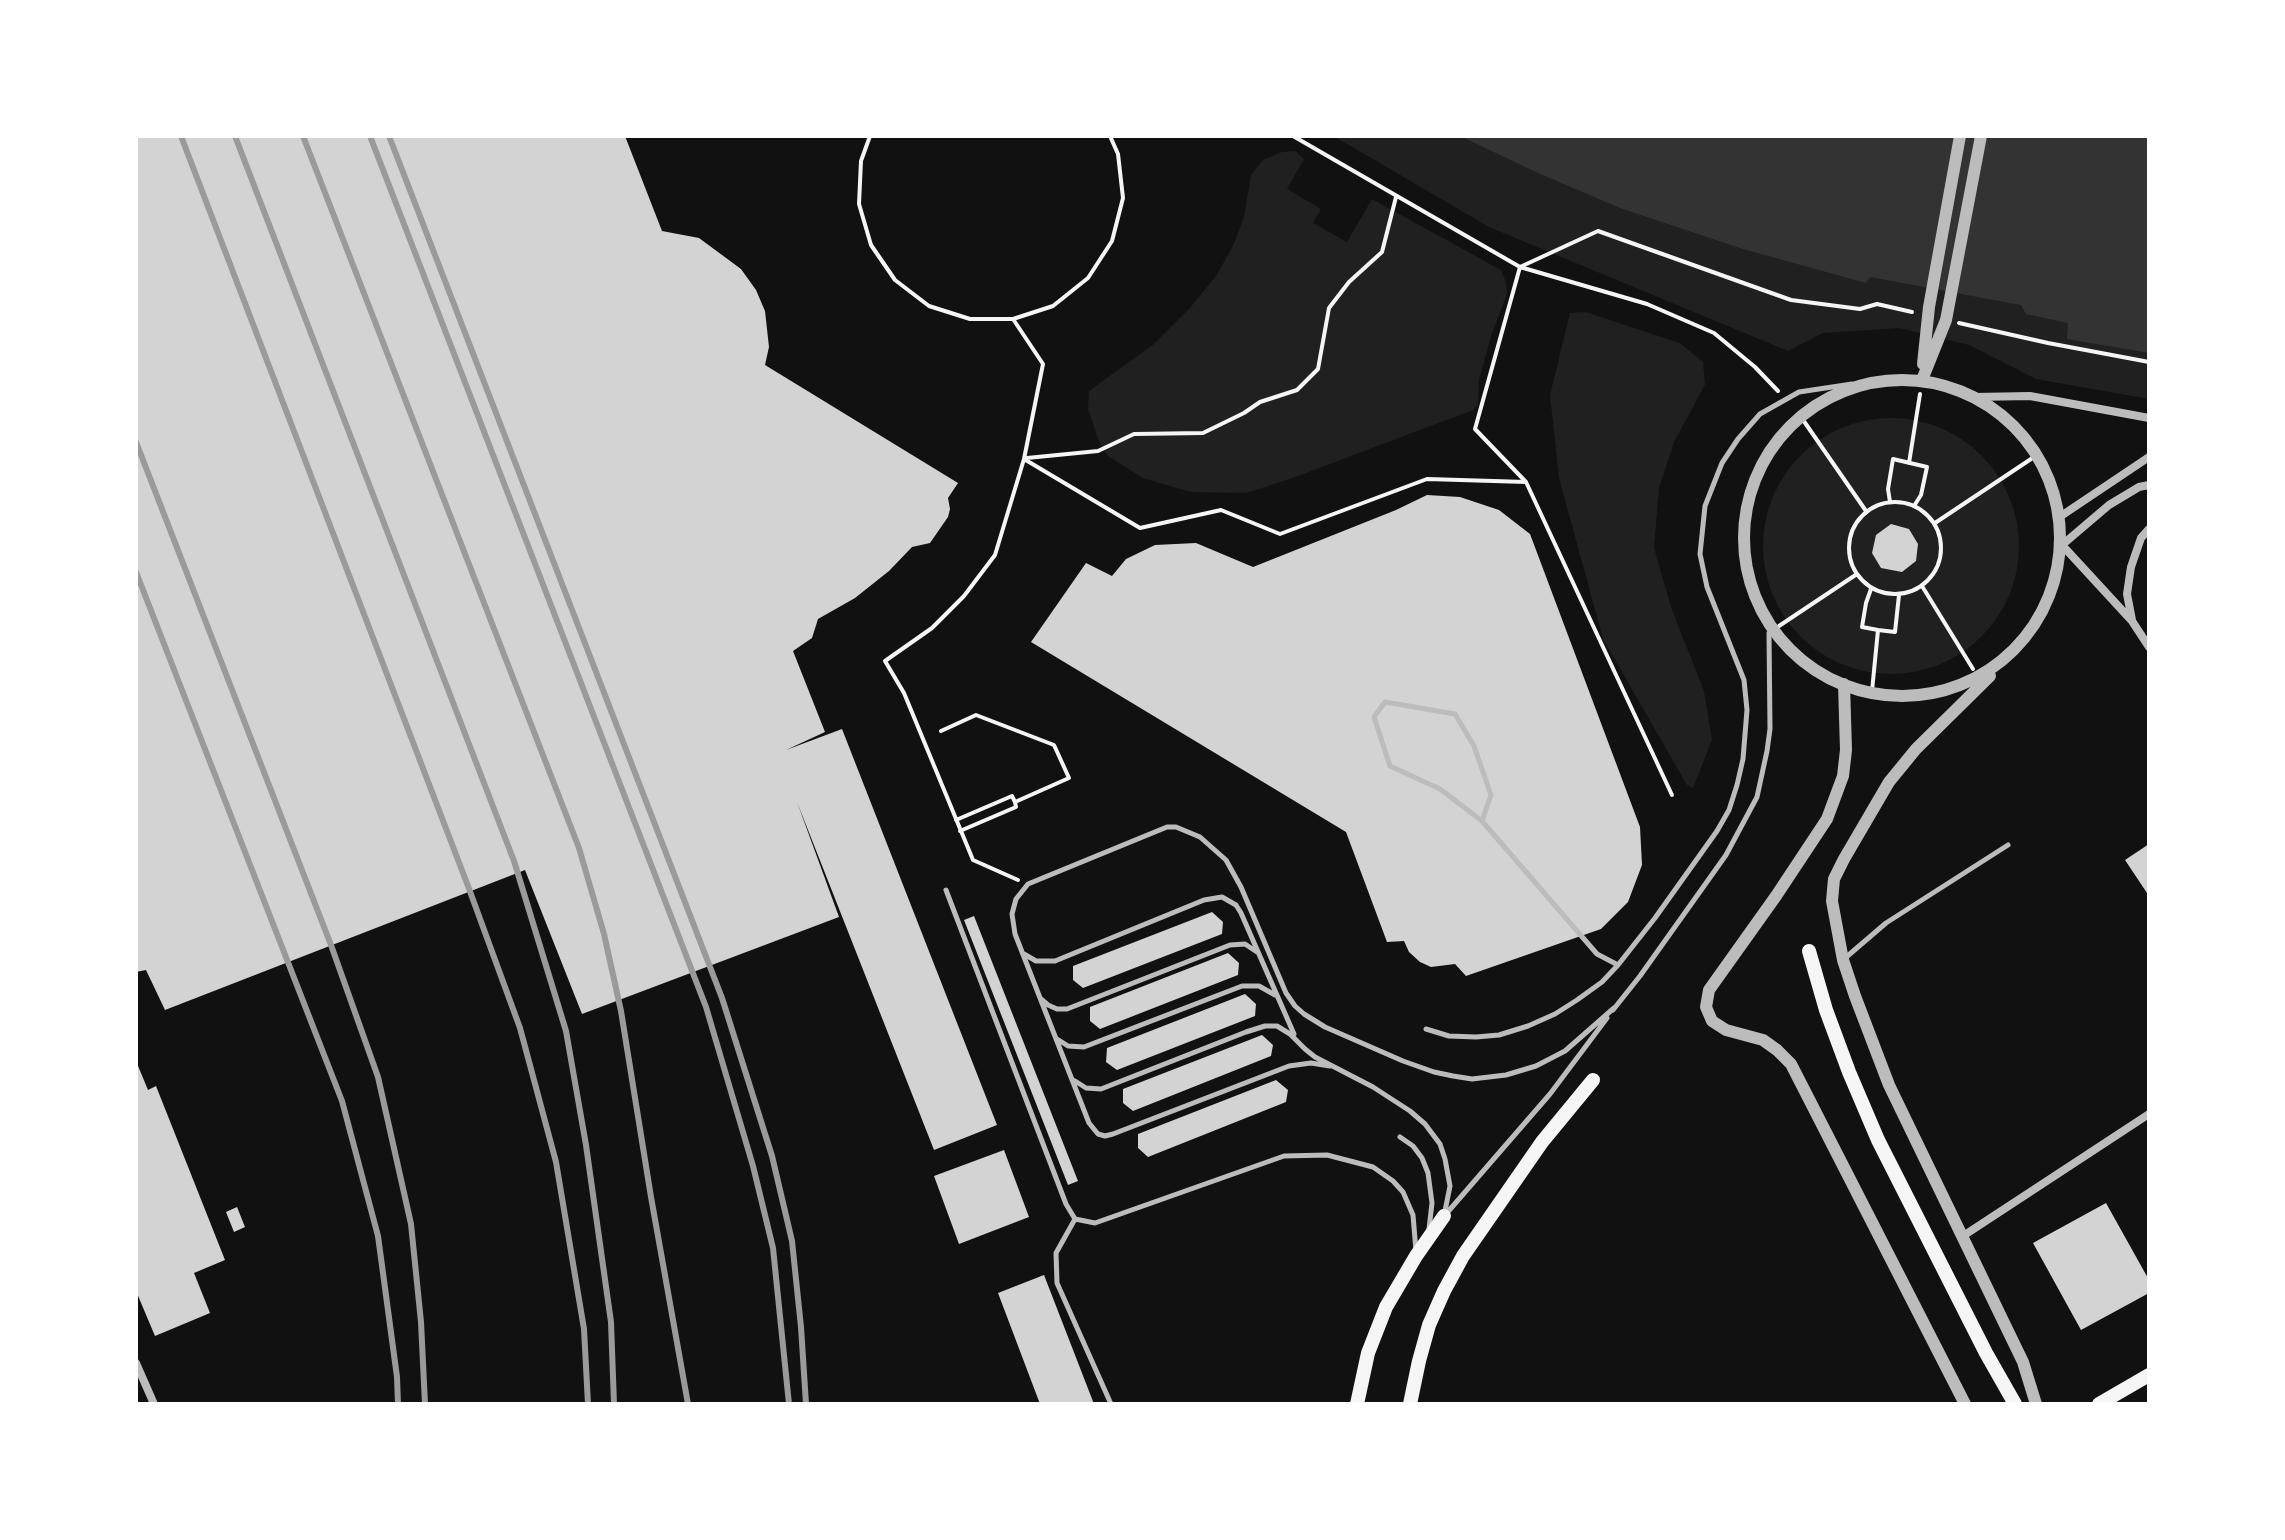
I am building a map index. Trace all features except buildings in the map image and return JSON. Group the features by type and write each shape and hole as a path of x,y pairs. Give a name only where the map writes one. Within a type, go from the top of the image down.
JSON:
{"main road":[{"path":"1809,951 1831,1023 1878,1140 2015,1404"},
{"path":"1410,1404 1429,1325 1463,1256 1542,1142 1593,1080"},
{"path":"1357,1404 1375,1332 1396,1289 1444,1216"},
{"path":"2099,1404 2149,1375"}],"street":[{"path":"1922,380 1929,312 1960,136"},
{"path":"1922,380 1947,316 1981,136"},
{"path":"1985,676 1918,693 1872,691 1844,684 1814,670 1769,633 1754,603 1745,574 1744,546 1749,498 1756,480 1775,450 1801,417 1837,389 1883,378 1922,380 1948,385 1974,397 1993,409 2034,457 2050,490 2058,518 2062,545 2050,600 2027,640 2009,659 1985,676 1889,782 1834,879 1832,901 1843,960 1889,1085 2023,1362 2036,1404"},
{"path":"1974,397 2030,396 2149,418"},
{"path":"2058,518 2149,457"},
{"path":"2062,545 2109,505 2139,487 2149,485"},
{"path":"2132,621 2127,594 2131,567 2141,538 2149,529"},
{"path":"2062,545 2132,621 2149,647"},
{"path":"1844,684 1846,750 1843,776 1827,819 1709,990 1706,1007 1712,1021 1726,1030 1763,1040 1791,1064 1965,1404"},
{"path":"1963,1236 2149,1114"},
{"path":"136,1363 154,1404"}],"lane":[{"path":"1426,1029 1449,1036 1499,1035 1555,1014 1577,1000 1602,982 1618,965 1717,831 1729,810 1737,785 1743,759 1747,710 1744,680 1707,587 1700,554 1705,506 1722,463 1760,414 1799,392 1852,384"},
{"path":"1444,1216 1550,1094 1726,855 1757,797 1767,751 1770,729 1769,633"},
{"path":"1482,821 1491,795 1474,746 1455,714 1385,702 1374,717 1390,766 1440,789 1482,821 1597,954 1618,965"},
{"path":"1330,1066 1311,1063 1289,1066 1105,1136 1094,1130 1012,923 1020,891 1028,884 1167,827 1185,830 1200,837 1226,860 1241,887 1286,993 1304,1014 1325,1027 1403,1061 1443,1074 1472,1079 1488,1078 1536,1066 1565,1051 1614,1008"},
{"path":"1843,960 1886,923 2008,845"},
{"path":"946,890 1066,1204 1075,1219 1095,1223 1284,1156 1327,1155 1373,1167 1403,1192 1413,1215 1416,1256"},
{"path":"1021,950 1036,961 1055,961 1204,900 1222,897 1236,905 1241,913 1296,1040"},
{"path":"1040,998 1057,1009 1067,1009 1230,945 1245,944 1258,953"},
{"path":"1055,1037 1068,1046 1084,1047 1242,986 1259,986 1276,995"},
{"path":"1072,1079 1086,1088 1101,1089 1265,1026 1277,1026 1330,1066 1373,1087 1410,1111 1432,1132 1445,1159 1450,1186 1444,1216"},
{"path":"1400,1137 1413,1146 1428,1173 1432,1203 1427,1238"},
{"path":"1075,1219 1056,1253 1057,1283 1111,1404"}],"path":[{"path":"870,136 861,161 859,204 871,245 895,280 929,306 970,319 1013,319 1053,306 1088,278 1112,241 1123,198 1118,154 1110,136"},
{"path":"1293,136 1520,267 1647,304 1714,333 1755,367 1785,399"},
{"path":"1024,459 1098,451 1134,434 1203,433 1260,402 1297,390 1318,369 1329,308 1349,282 1382,252 1397,196"},
{"path":"1672,795 1526,482 1475,429 1520,267 1598,231 1791,300 1860,309 1877,304 1929,312"},
{"path":"1947,316 2048,343 2149,362"},
{"path":"1013,319 1043,364 1024,459 995,555 964,596 932,628 885,661 904,693 973,860 1028,884"},
{"path":"1909,463 1922,380"},
{"path":"1801,417 1866,511"},
{"path":"1935,523 2034,457"},
{"path":"1024,459 1140,528 1221,510 1280,534 1427,479 1526,482"},
{"path":"1890,502 1888,489 1893,459 1927,467 1921,495 1914,506"},
{"path":"1890,502 1910,504 1924,511 1935,523 1941,537 1942,553 1938,568 1929,581 1916,590 1899,595 1885,594 1871,588 1857,574 1849,551 1850,536 1856,522 1866,511 1890,502"},
{"path":"1769,633 1857,574"},
{"path":"1922,586 1985,676"},
{"path":"1871,588 1862,627 1895,632 1899,595"},
{"path":"1872,691 1878,630"},
{"path":"941,731 976,715 1054,745 1069,778 1015,802"},
{"path":"956,820 1012,796 1015,802 1016,807 960,831"}],"shaded area":[{"path":"1338,136 2149,136 2149,399 2036,379 1969,345 1899,328 1823,333 1788,351 1489,227"},
{"path":"1460,136 2149,136 2149,353 2067,339 2068,323 2026,314 2021,305 1870,277 1866,283 1743,249 1620,208"},
{"path":"1295,151 1304,159 1287,189 1321,209 1313,223 1347,242 1372,199 1501,270 1507,294 1479,380 1478,405 1473,410 1246,493 1190,492 1143,478 1108,456 1100,444 1088,409 1089,391 1154,344 1189,309 1216,276 1233,246 1244,217 1251,175 1263,160 1282,152"},
{"path":"1585,312 1680,343 1703,362 1705,385 1674,442 1659,488 1654,548 1672,610 1704,691 1712,740 1693,788 1687,785 1603,639 1559,478 1550,395 1570,313"},
{"path":"1891,418 1916,420 1951,433 1972,447 1990,465 2009,497 2017,521 2017,571 2004,606 1990,627 1972,645 1940,664 1916,672 1891,674 1866,672 1831,659 1810,645 1792,627 1773,595 1765,571 1763,546 1765,521 1778,486 1792,465 1810,447 1842,428 1866,420"}],"railway":[{"path":"181,136 520,1028 556,1162 584,1329 588,1404"},
{"path":"235,136 514,861 566,1031 611,1322 614,1404"},
{"path":"303,136 579,848 604,934 621,1011 688,1404"},
{"path":"370,136 706,1007 753,1166 773,1248 789,1404"},
{"path":"389,136 722,998 772,1156 792,1241 806,1404"},
{"path":"136,442 331,945 378,1077 411,1224 425,1404"},
{"path":"136,572 342,1101 378,1236 398,1404"}]}
